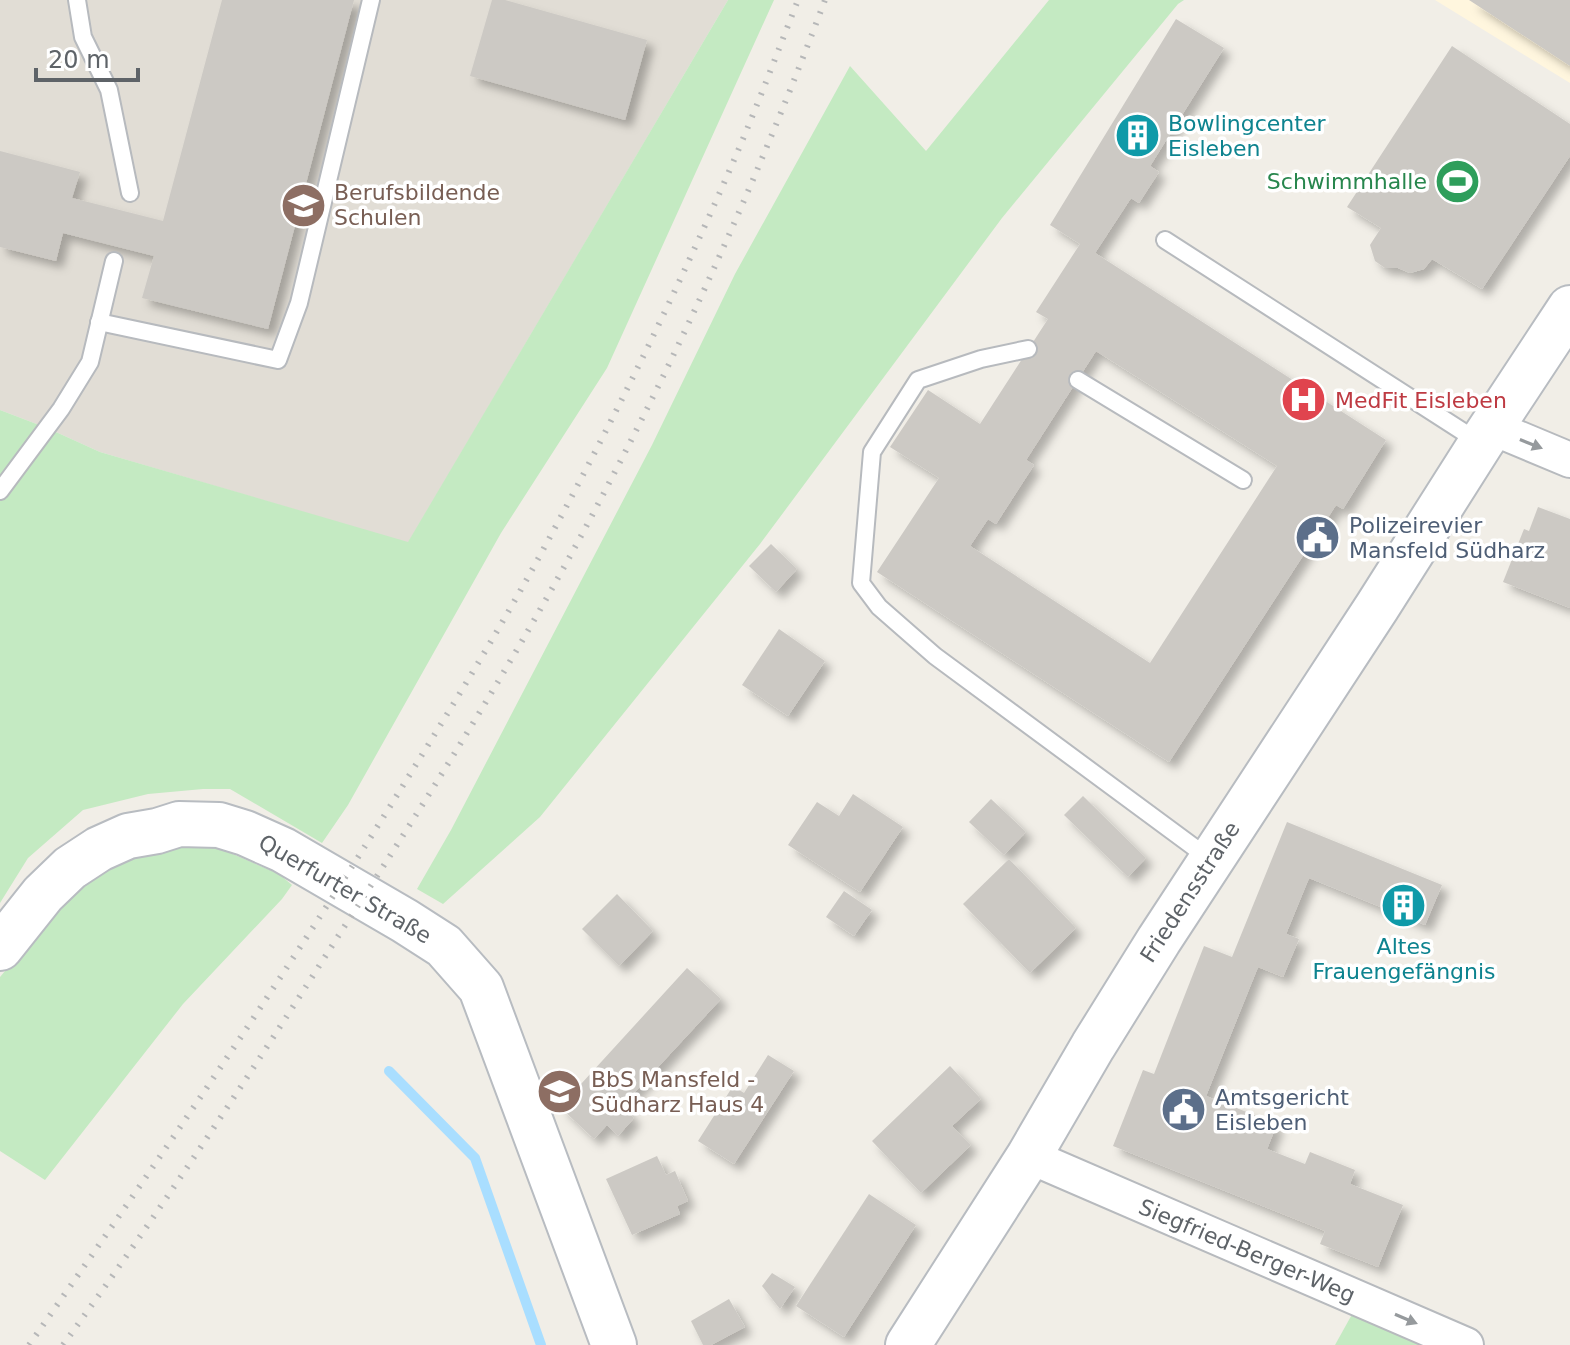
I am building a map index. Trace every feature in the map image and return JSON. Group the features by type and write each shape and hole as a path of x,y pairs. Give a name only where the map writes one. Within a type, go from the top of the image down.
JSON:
{"main road":[{"name":"Friedensstraße","path":"908,1345 1029,1156 1159,940 1570,308"},
{"name":"Querfurter Straße","path":"3,934 70,868 99,849 128,836 179,824 219,825 283,850 444,946 481,988 614,1345"}],"street":[{"path":"1486,435 1570,460"},
{"name":"Siegfried-Berger-Weg","path":"1029,1156 1466,1345"}],"lane":[{"path":"77,0 83,37 109,90 130,193"},
{"path":"99,322 278,360 299,303 371,0"},
{"path":"1165,240 1486,435"},
{"path":"0,491 61,409 90,362 114,261"},
{"path":"1028,349 981,359 918,380 872,452 861,583 879,607 935,656 1211,860"},
{"path":"1078,380 1243,480"}],"shaded area":[{"name":"Berufsbildende Schulen","path":"0,0 728,0 408,543 100,452 0,410"},
{"path":"1435,0 1570,0 1570,83"}],"green space":[{"path":"728,0 774,0 607,368 501,533 348,805 322,843 230,789 148,794 83,810 28,858 0,903 0,410 100,452 408,542"},
{"path":"1049,0 1184,0 1002,218 760,544 540,817 443,904 417,889 451,830 652,445 735,274 850,66 926,151"},
{"path":"205,842 279,874 292,885 183,1004 45,1180 0,1151 0,977 73,890 141,851"},
{"path":"1355,1309 1439,1345 1335,1345"}],"building":[{"path":"222,0 354,0 268,329 142,298 154,256 63,233 56,261 0,247 0,151 80,172 72,198 163,221"},
{"path":"492,0 505,0 647,40 625,120 470,76"},
{"path":"1469,0 1570,0 1570,66"},
{"path":"1176,19 1224,48 1150,166 1159,172 1139,203 1131,198 1095,253 1386,440 1343,509 1336,505 1169,762 877,572 939,478 890,447 928,390 980,424 1048,319 1036,312 1080,244 1050,225","holes":["1096,351 1277,466 1150,663 970,546 988,519 996,524 1034,465 1026,460"]},
{"name":"Schwimmhalle","path":"1452,46 1570,124 1570,156 1482,289 1432,259 1424,269 1410,273 1398,268 1385,268 1375,261 1370,245 1381,228 1347,207"},
{"path":"1538,507 1570,519 1570,608 1503,582 1524,529 1529,531"},
{"path":"771,544 797,569 776,592 749,566"},
{"path":"779,629 825,661 788,716 742,685"},
{"path":"853,794 903,827 860,892 788,845 817,802 839,816"},
{"path":"1083,796 1146,858 1128,877 1064,815"},
{"path":"991,799 1026,832 1004,855 969,822"},
{"name":"Amtsgericht Eisleben","path":"1287,822 1442,885 1425,925 1309,878 1286,934 1299,939 1283,977 1258,967 1206,1096 1277,1124 1267,1149 1305,1164 1310,1152 1355,1170 1350,1184 1403,1205 1378,1267 1320,1244 1325,1231 1113,1146 1143,1070 1154,1074 1204,946 1232,957"},
{"path":"1009,859 1076,928 1030,973 963,904"},
{"path":"844,891 872,910 854,936 826,917"},
{"path":"617,894 653,931 619,966 582,929"},
{"path":"687,968 721,999 622,1106 634,1118 618,1136 607,1125 594,1139 560,1107"},
{"path":"768,1055 794,1071 734,1164 698,1141 733,1086 744,1093"},
{"path":"950,1066 981,1099 952,1126 971,1145 921,1193 872,1141"},
{"path":"657,1156 666,1175 675,1171 688,1201 677,1206 680,1214 632,1235 606,1179"},
{"path":"869,1194 916,1225 844,1337 796,1306"},
{"path":"772,1273 795,1287 780,1309 762,1286"},
{"path":"729,1299 745,1327 711,1345 703,1345 691,1321"}],"waterway":[{"path":"389,1071 475,1158 541,1345"}],"railway":[{"path":"29,1345 306,938 431,741 521,590 615,414 663,316 740,146 798,0"},
{"path":"63,1345 169,1195 271,1041 444,770 546,600 639,424 697,305 777,123 825,0"}],"place":[{"name":"Bowlingcenter Eisleben","path":"1137,136"},
{"name":"Schwimmhalle","path":"1458,181"},
{"name":"Berufsbildende Schulen","path":"303,205"},
{"name":"MedFit Eisleben","path":"1304,400"},
{"name":"Polizeirevier Mansfeld Südharz","path":"1318,538"},
{"name":"Altes Frauengefängnis","path":"1404,905"},
{"name":"BbS Mansfeld - Südharz Haus 4","path":"560,1092"},
{"name":"Amtsgericht Eisleben","path":"1184,1110"}]}
